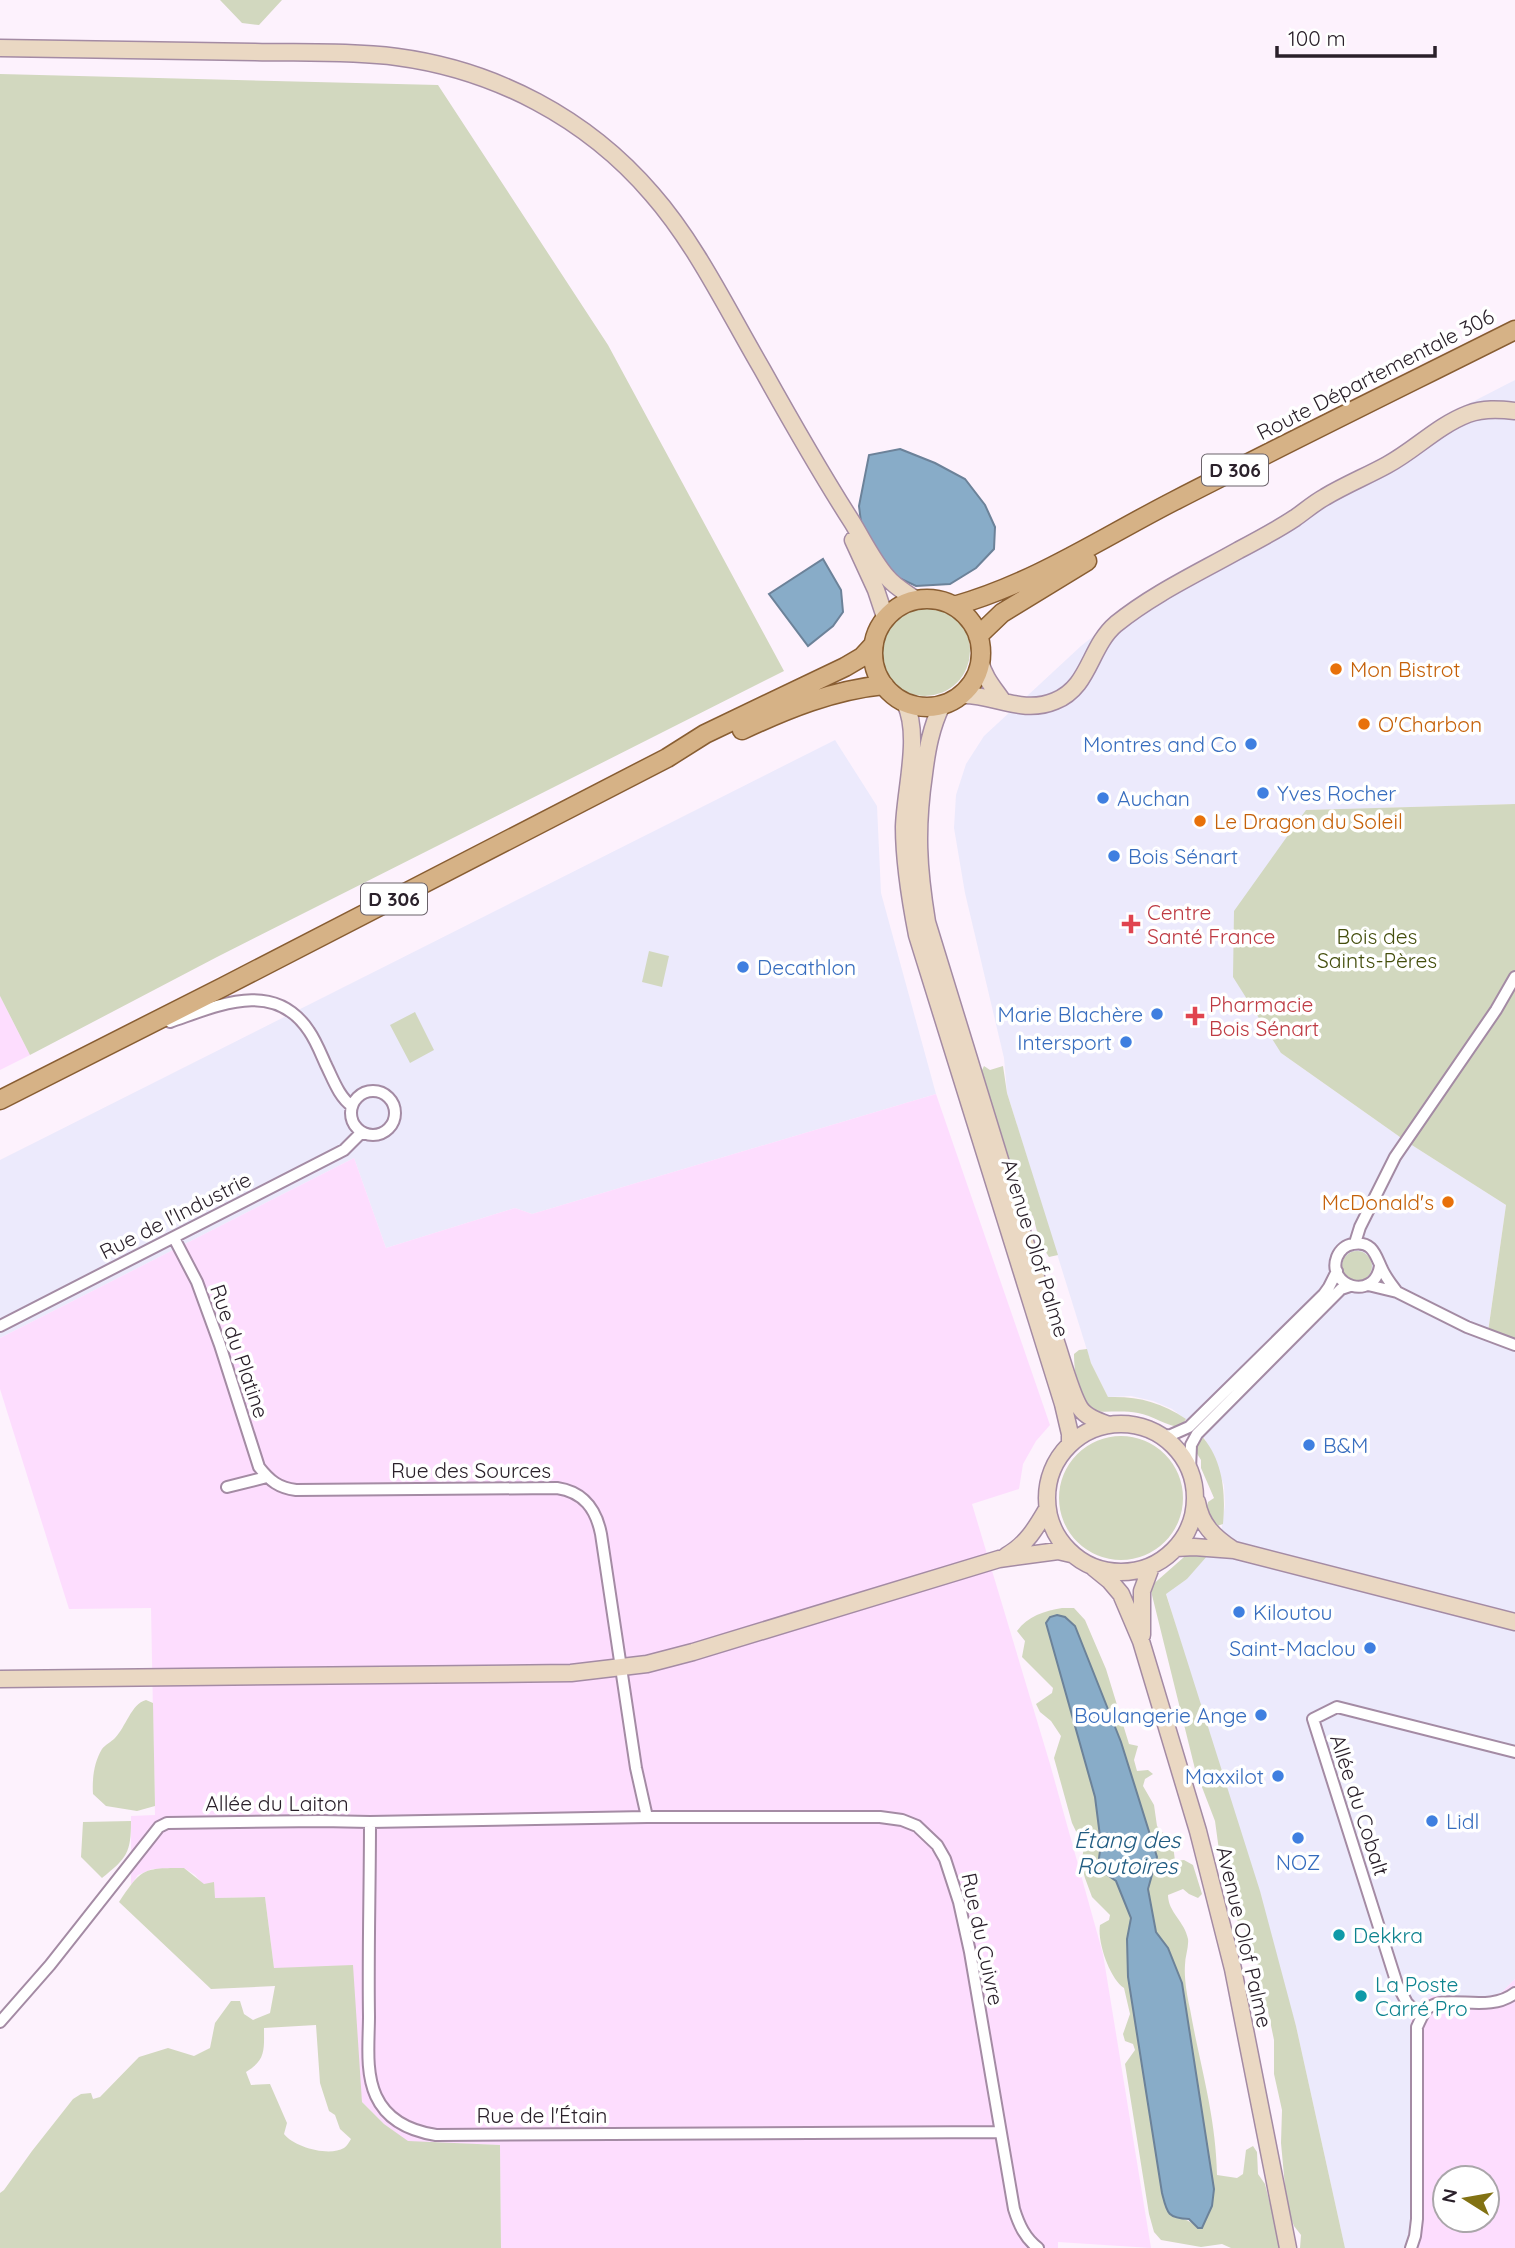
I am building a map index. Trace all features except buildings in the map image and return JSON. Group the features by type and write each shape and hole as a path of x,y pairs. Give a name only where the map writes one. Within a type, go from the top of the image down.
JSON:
{"main road":[{"path":"0,48 384,56 454,68 501,84 541,104 574,124 609,151 653,195 700,264 826,481 887,578 915,599"},
{"name":"Route Départementale 306","path":"954,606 999,592 1036,576 1172,502 1515,330"},
{"name":"Route Départementale 306","path":"978,636 1002,613 1062,575 1146,528 1515,342"},
{"path":"962,695 974,680 980,661 981,647 978,636 968,618 954,606 940,601 915,599 899,606 885,617 874,644 873,659 884,685 905,703 925,707 942,705 962,695 973,694 1022,707 1056,701 1077,686 1085,676 1107,632 1156,597 1282,526 1326,496 1399,458 1428,435 1462,416 1486,410 1515,411"},
{"path":"826,481 876,590 885,617"},
{"name":"D 306","path":"0,1100 667,758 705,734 845,667 862,657 874,644"},
{"path":"980,661 989,683 1002,701"},
{"name":"D 306","path":"667,758 701,748 817,698 884,685"},
{"path":"905,703 912,730 904,825 907,880 918,935 963,1063"},
{"path":"942,705 933,722 924,770 918,831 919,861 922,893 933,946 963,1063"},
{"name":"Avenue Olof Palme","path":"963,1063 1077,1401 1086,1414 1108,1425"},
{"name":"Avenue Olof Palme","path":"963,1063 1069,1424 1070,1444"},
{"path":"1071,1554 1055,1534 1047,1509 1047,1491 1058,1458 1070,1444 1088,1432 1108,1425 1131,1424 1163,1436 1183,1456 1190,1469 1198,1511 1209,1531 1234,1550"},
{"path":"0,1679 547,1674 622,1668 693,1653 999,1559 1058,1551 1071,1554 1094,1568 1122,1573 1151,1567 1164,1559 1185,1536 1191,1523 1195,1494"},
{"path":"999,1559 1030,1537 1047,1509"},
{"path":"1176,1548 1234,1550 1515,1622"},
{"name":"Avenue Olof Palme","path":"1142,1641 1142,1591 1151,1567"},
{"name":"Avenue Olof Palme","path":"1094,1568 1121,1594 1142,1641 1198,1831 1233,1969 1288,2248"}],"street":[{"path":"1355,1243 1360,1227 1395,1157 1496,1010 1515,977"},
{"path":"121,1038 225,1003 257,999 270,1002 285,1008 309,1030 338,1089 352,1105"},
{"path":"366,1092 385,1093 396,1110 395,1120 390,1128 381,1134 362,1132 351,1115 352,1105 366,1092"},
{"name":"Rue de l'Industrie","path":"0,1326 344,1150 362,1132"},
{"name":"Rue du Platine","path":"174,1238 197,1282 259,1467 267,1478"},
{"path":"1163,1436 1189,1427 1324,1294 1336,1271 1337,1257 1341,1251 1355,1243 1369,1246 1375,1251 1380,1266 1397,1292"},
{"path":"1190,1469 1191,1445 1197,1434 1341,1289 1368,1285 1376,1277 1380,1266"},
{"path":"1336,1271 1350,1286"},
{"path":"1368,1285 1397,1292 1467,1328 1515,1345"},
{"path":"227,1487 267,1478"},
{"name":"Rue des Sources","path":"267,1478 276,1485 296,1490 557,1488 579,1495 589,1503 598,1520 636,1768 647,1816"},
{"name":"Allée du Cobalt","path":"1421,2017 1407,2003 1397,1984 1313,1719 1337,1707 1515,1752"},
{"name":"Allée du Laiton","path":"0,2022 50,1965 159,1827 167,1823 647,1816"},
{"name":"Rue du Cuivre","path":"647,1816 880,1817 910,1823 928,1834 945,1859 959,1902 1014,2209 1018,2224 1038,2248"},
{"name":"Rue de l'Étain","path":"370,1822 370,2080 382,2106 399,2123 412,2130 436,2135 999,2132"},
{"path":"1411,2248 1416,2236 1417,2219 1416,2041 1421,2017 1428,2008 1439,2004 1499,2003 1515,1993"}],"shaded area":[{"path":"1515,380 1515,804 1306,810 1281,1053 1407,1142 1506,1205 1488,1331 1515,1341 1515,1979 1502,1992 1493,1996 1433,1996 1415,2010 1410,2034 1412,2248 1345,2248 1296,2026 1166,1593 1187,1579 1221,1533 1225,1505 1224,1485 1205,1439 1188,1421 1172,1409 1153,1401 1131,1396 1108,1397 1091,1363 1007,1093 1004,1058 965,893 954,828 956,795 966,764 984,736 1081,646 1138,601 1404,445 1441,418"},
{"path":"835,740 877,806 881,893 936,1094 532,1214 515,1208 386,1248 354,1158 0,1338 0,1160"},
{"path":"0,996 30,1055 0,1070"},
{"path":"936,1094 1050,1425 1036,1441 1023,1464 1019,1489 972,1504 1050,1764 1103,1954 1151,2248 1058,2242 1058,2248 501,2248 500,2145 408,2142 384,2124 362,2102 357,2060 274,1968 265,1897 215,1898 195,1875 184,1868 152,1869 138,1875 131,1885 131,1816 155,1815 151,1608 69,1609 0,1389 0,1338 354,1158 386,1248 515,1208 532,1214"},
{"path":"1515,1979 1515,2248 1412,2248 1411,2020 1422,2001 1433,1996 1493,1996 1502,1992"}],"green space":[{"path":"220,0 282,0 259,25 242,23"},
{"path":"0,74 438,85 608,345 784,671 217,957 30,1055 0,996"},
{"path":"925,606 942,609 957,619 967,634 970,651 967,668 957,683 942,693 925,696 908,693 893,683 883,668 880,651 883,634 893,619 908,609"},
{"name":"Bois des Saints-Pères","path":"1515,804 1515,1341 1488,1332 1506,1205 1407,1142 1281,1053 1233,977 1234,911 1306,810"},
{"path":"649,951 669,956 662,987 642,982"},
{"path":"415,1012 434,1050 410,1063 390,1025"},
{"path":"984,1066 990,1070 1003,1066 1007,1093 1058,1255 1049,1257 1040,1243 1033,1216 1023,1208 1000,1149 981,1072"},
{"path":"1357,1251 1363,1252 1371,1260 1371,1272 1363,1280 1357,1281 1351,1280 1343,1272 1342,1266 1343,1260 1351,1252"},
{"path":"1087,1349 1108,1397 1139,1399 1158,1404 1186,1419 1181,1427 1138,1413 1091,1411 1080,1392 1074,1361 1074,1354"},
{"path":"1200,1434 1214,1454 1223,1488 1223,1524 1214,1527 1206,1511 1208,1502 1214,1498 1192,1438"},
{"path":"1121,1436 1145,1441 1165,1454 1178,1474 1183,1498 1178,1522 1165,1542 1145,1555 1121,1560 1097,1555 1077,1542 1064,1522 1059,1498 1064,1474 1077,1454 1097,1441"},
{"path":"1192,1550 1208,1555 1187,1579 1166,1594 1260,1891 1296,2026 1345,2248 1300,2248 1301,2235 1287,2208 1281,2143 1282,2110 1274,2074 1274,2040 1268,2011 1261,2000 1258,1986 1260,1971 1244,1928 1237,1920 1221,1865 1215,1821 1195,1769 1150,1587"},
{"path":"1062,1608 1074,1608 1085,1620 1106,1669 1129,1744 1138,1746 1134,1760 1137,1771 1148,1770 1153,1774 1145,1779 1143,1786 1154,1805 1157,1826 1173,1845 1175,1861 1184,1860 1193,1865 1202,1894 1198,1898 1183,1889 1168,1895 1171,1907 1188,1939 1186,1987 1211,2112 1217,2175 1237,2178 1243,2174 1246,2150 1253,2146 1257,2152 1258,2174 1265,2184 1281,2248 1231,2248 1222,2244 1201,2247 1161,2240 1154,2232 1125,2064 1135,2050 1133,2044 1125,2041 1123,2034 1130,2014 1124,1988 1109,1969 1101,1941 1100,1925 1109,1920 1110,1915 1092,1897 1085,1878 1081,1863 1084,1848 1072,1823 1054,1758 1061,1736 1036,1704 1052,1693 1053,1688 1022,1657 1025,1641 1017,1631 1031,1618","holes":["1075,1626 1121,1742 1157,1857 1148,1889 1156,1932 1168,1948 1214,2189 1212,2206 1198,2228 1185,2219 1172,2216 1162,2193 1128,1977 1127,1939 1131,1918 1116,1881 1099,1858 1101,1844"]},
{"path":"146,1700 153,1703 155,1806 137,1811 106,1806 93,1794 97,1759 102,1749 119,1733 136,1706"},
{"path":"131,1821 126,1854 102,1878 81,1857 83,1822"},
{"path":"184,1868 204,1884 214,1882 215,1898 265,1897 274,1968 353,1965 362,2102 384,2124 408,2141 500,2145 501,2248 0,2248 0,2193 73,2099 81,2094 91,2093 93,2099 100,2097 139,2057 168,2048 194,2056 210,2048 215,2023 231,2001 240,2001 244,2014 253,2020 270,2013 275,1986 211,1989 119,1902 133,1882 145,1872","holes":["316,2025 320,2083 329,2111 335,2115 340,2129 351,2139 338,2151 303,2147 289,2139 284,2134 287,2123 270,2084 251,2085 246,2072 260,2059 264,2028"]}],"water":[{"path":"900,449 965,479 985,505 995,527 994,549 976,568 950,584 916,586 897,577 880,559 862,530 859,506 869,455"},
{"path":"823,559 841,590 843,612 833,626 808,646 769,594"},
{"name":"Étang des Routoires","path":"1050,1617 1065,1617 1075,1626 1121,1742 1157,1857 1148,1889 1156,1932 1168,1948 1182,1983 1214,2189 1212,2206 1202,2228 1198,2228 1189,2219 1172,2216 1162,2193 1128,1977 1127,1939 1131,1918 1116,1881 1103,1872 1099,1858 1101,1844 1095,1797 1046,1623"}],"place":[{"name":"Mon Bistrot","path":"1336,669"},
{"name":"O'Charbon","path":"1364,724"},
{"name":"Montres and Co","path":"1251,744"},
{"name":"Yves Rocher","path":"1263,793"},
{"name":"Auchan","path":"1103,798"},
{"name":"Le Dragon du Soleil","path":"1200,821"},
{"name":"Bois Sénart","path":"1114,856"},
{"name":"Centre Santé France","path":"1131,924"},
{"name":"Decathlon","path":"743,967"},
{"name":"Marie Blachère","path":"1157,1014"},
{"name":"Pharmacie Bois Sénart","path":"1195,1016"},
{"name":"Intersport","path":"1126,1042"},
{"name":"McDonald's","path":"1448,1202"},
{"name":"B&M","path":"1309,1445"},
{"name":"Kiloutou","path":"1239,1612"},
{"name":"Saint-Maclou","path":"1370,1648"},
{"name":"Boulangerie Ange","path":"1261,1715"},
{"name":"Maxxilot","path":"1278,1776"},
{"name":"Lidl","path":"1432,1821"},
{"name":"NOZ","path":"1298,1838"},
{"name":"Dekkra","path":"1339,1935"},
{"name":"La Poste Carré Pro","path":"1361,1996"}]}
